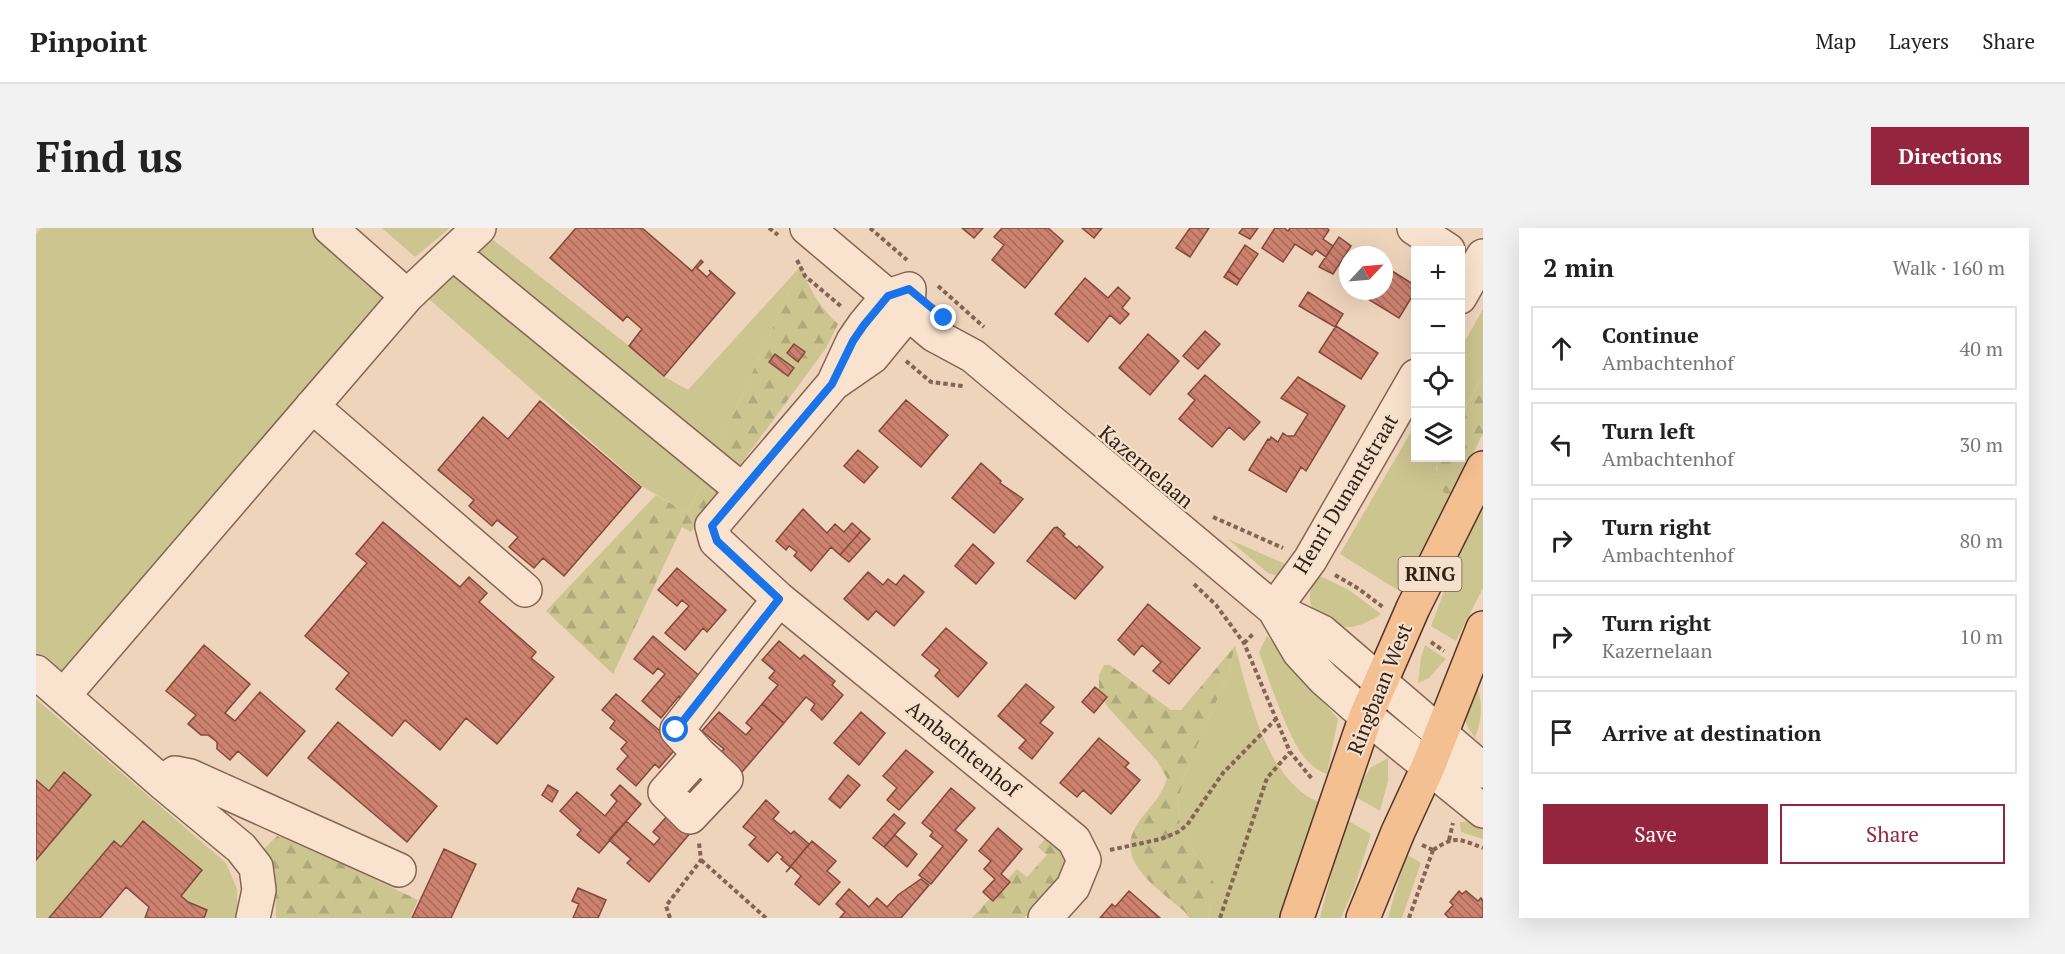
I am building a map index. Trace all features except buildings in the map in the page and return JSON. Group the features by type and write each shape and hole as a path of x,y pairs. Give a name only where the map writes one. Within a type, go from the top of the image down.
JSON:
{"main road":[{"name":"Ringbaan West","path":"1297,918 1366,716 1380,682 1483,468"},
{"path":"1363,918 1442,734 1483,628"}],"street":[{"path":"330,228 407,296"},
{"path":"64,695 407,296 479,228"},
{"name":"Kazernelaan","path":"837,228 944,318 982,344 1274,609 1322,632 1483,771"},
{"path":"1414,228 1442,246"},
{"name":"Kazernelaan","path":"794,241 909,288"},
{"path":"454,254 742,490"},
{"path":"1465,285 1473,261"},
{"name":"Ambachtenhof","path":"909,288 874,333 853,341 832,384 712,526 717,541 779,599 1074,840 1082,856"},
{"name":"Henri Dunantstraat","path":"1274,609 1310,560 1411,385"},
{"path":"312,406 525,590"},
{"path":"690,817 665,792 699,754 676,730 779,599"},
{"name":"Kazernelaan","path":"1274,609 1299,652 1324,679 1483,811"},
{"path":"36,672 164,784 242,848 256,867 259,891 253,918"},
{"path":"164,784 175,773 190,776 399,870"},
{"path":"1045,918 1073,887 1084,860 1082,856"}],"path":[{"path":"769,228 794,241 805,276 931,382 963,386 972,394"},
{"path":"870,228 909,288 982,344"},
{"name":"Kazernelaan","path":"1205,514 1310,560 1359,589 1466,667"},
{"path":"1188,578 1216,605 1244,643 1290,752 1267,778 1220,918"},
{"path":"1082,856 1161,839 1178,832 1197,813 1223,772 1276,719"},
{"path":"690,817 698,834 701,860 766,918"},
{"path":"1409,918 1433,850 1449,840 1461,840 1483,848"},
{"path":"670,918 666,906 701,860"}],"green space":[{"path":"41,228 322,228 393,290 67,681 36,654 36,234"},
{"path":"382,228 450,228 415,257"},
{"path":"492,239 628,345 665,377 688,390 801,266 688,513 643,487 429,299"},
{"path":"801,266 816,298 838,324 826,348 691,532 682,527 613,674 546,611 656,495 688,513"},
{"path":"1483,309 1483,376 1465,408 1465,354 1465,341"},
{"path":"1483,376 1483,433 1450,502 1443,491 1437,470 1438,462 1465,462 1465,409"},
{"path":"1411,432 1411,462 1438,462 1436,469 1450,502 1404,594 1340,554"},
{"path":"1483,508 1483,588 1456,641 1431,626 1460,549"},
{"path":"1228,539 1290,566 1278,576 1268,573"},
{"path":"1318,575 1349,590 1381,614 1365,623 1351,627 1343,627 1324,619 1310,604 1311,590"},
{"path":"1267,636 1338,719 1327,774 1314,767 1304,757 1285,721 1259,652"},
{"path":"1425,645 1446,659 1429,678 1418,683 1421,657"},
{"path":"1235,646 1254,713 1273,757 1301,792 1320,803 1288,918 1208,918 1213,899 1205,866 1192,850 1180,824 1178,801 1185,774 1227,677"},
{"path":"1235,646 1227,677 1185,774 1178,801 1180,824 1192,850 1205,866 1214,883 1208,918 1189,918 1144,876 1131,854 1131,841 1135,828 1161,793 1167,778 1157,761 1107,706 1099,692 1099,675 1104,665 1110,665 1171,710 1181,710"},
{"path":"1477,686 1481,712 1475,738 1466,724 1465,712"},
{"path":"36,699 226,863 237,889 238,918 204,918 206,911 180,897 202,871 146,822 123,849 115,842 50,918 36,918"},
{"path":"1388,758 1388,781 1380,811 1354,796 1370,768"},
{"path":"1345,819 1371,834 1355,886 1341,918 1320,918"},
{"path":"1460,822 1471,822 1483,826 1483,839 1461,832"},
{"path":"277,836 288,838 418,900 410,918 276,918 275,881 262,851"},
{"path":"1047,837 1069,859 1066,869 1024,918 972,918 1017,869 1027,877 1047,855 1038,847"},
{"path":"1406,854 1421,863 1402,918 1388,918"}],"route":[{"path":"676,730 779,599 717,541 712,526 832,384 853,341 888,296 909,289 944,318"}]}
